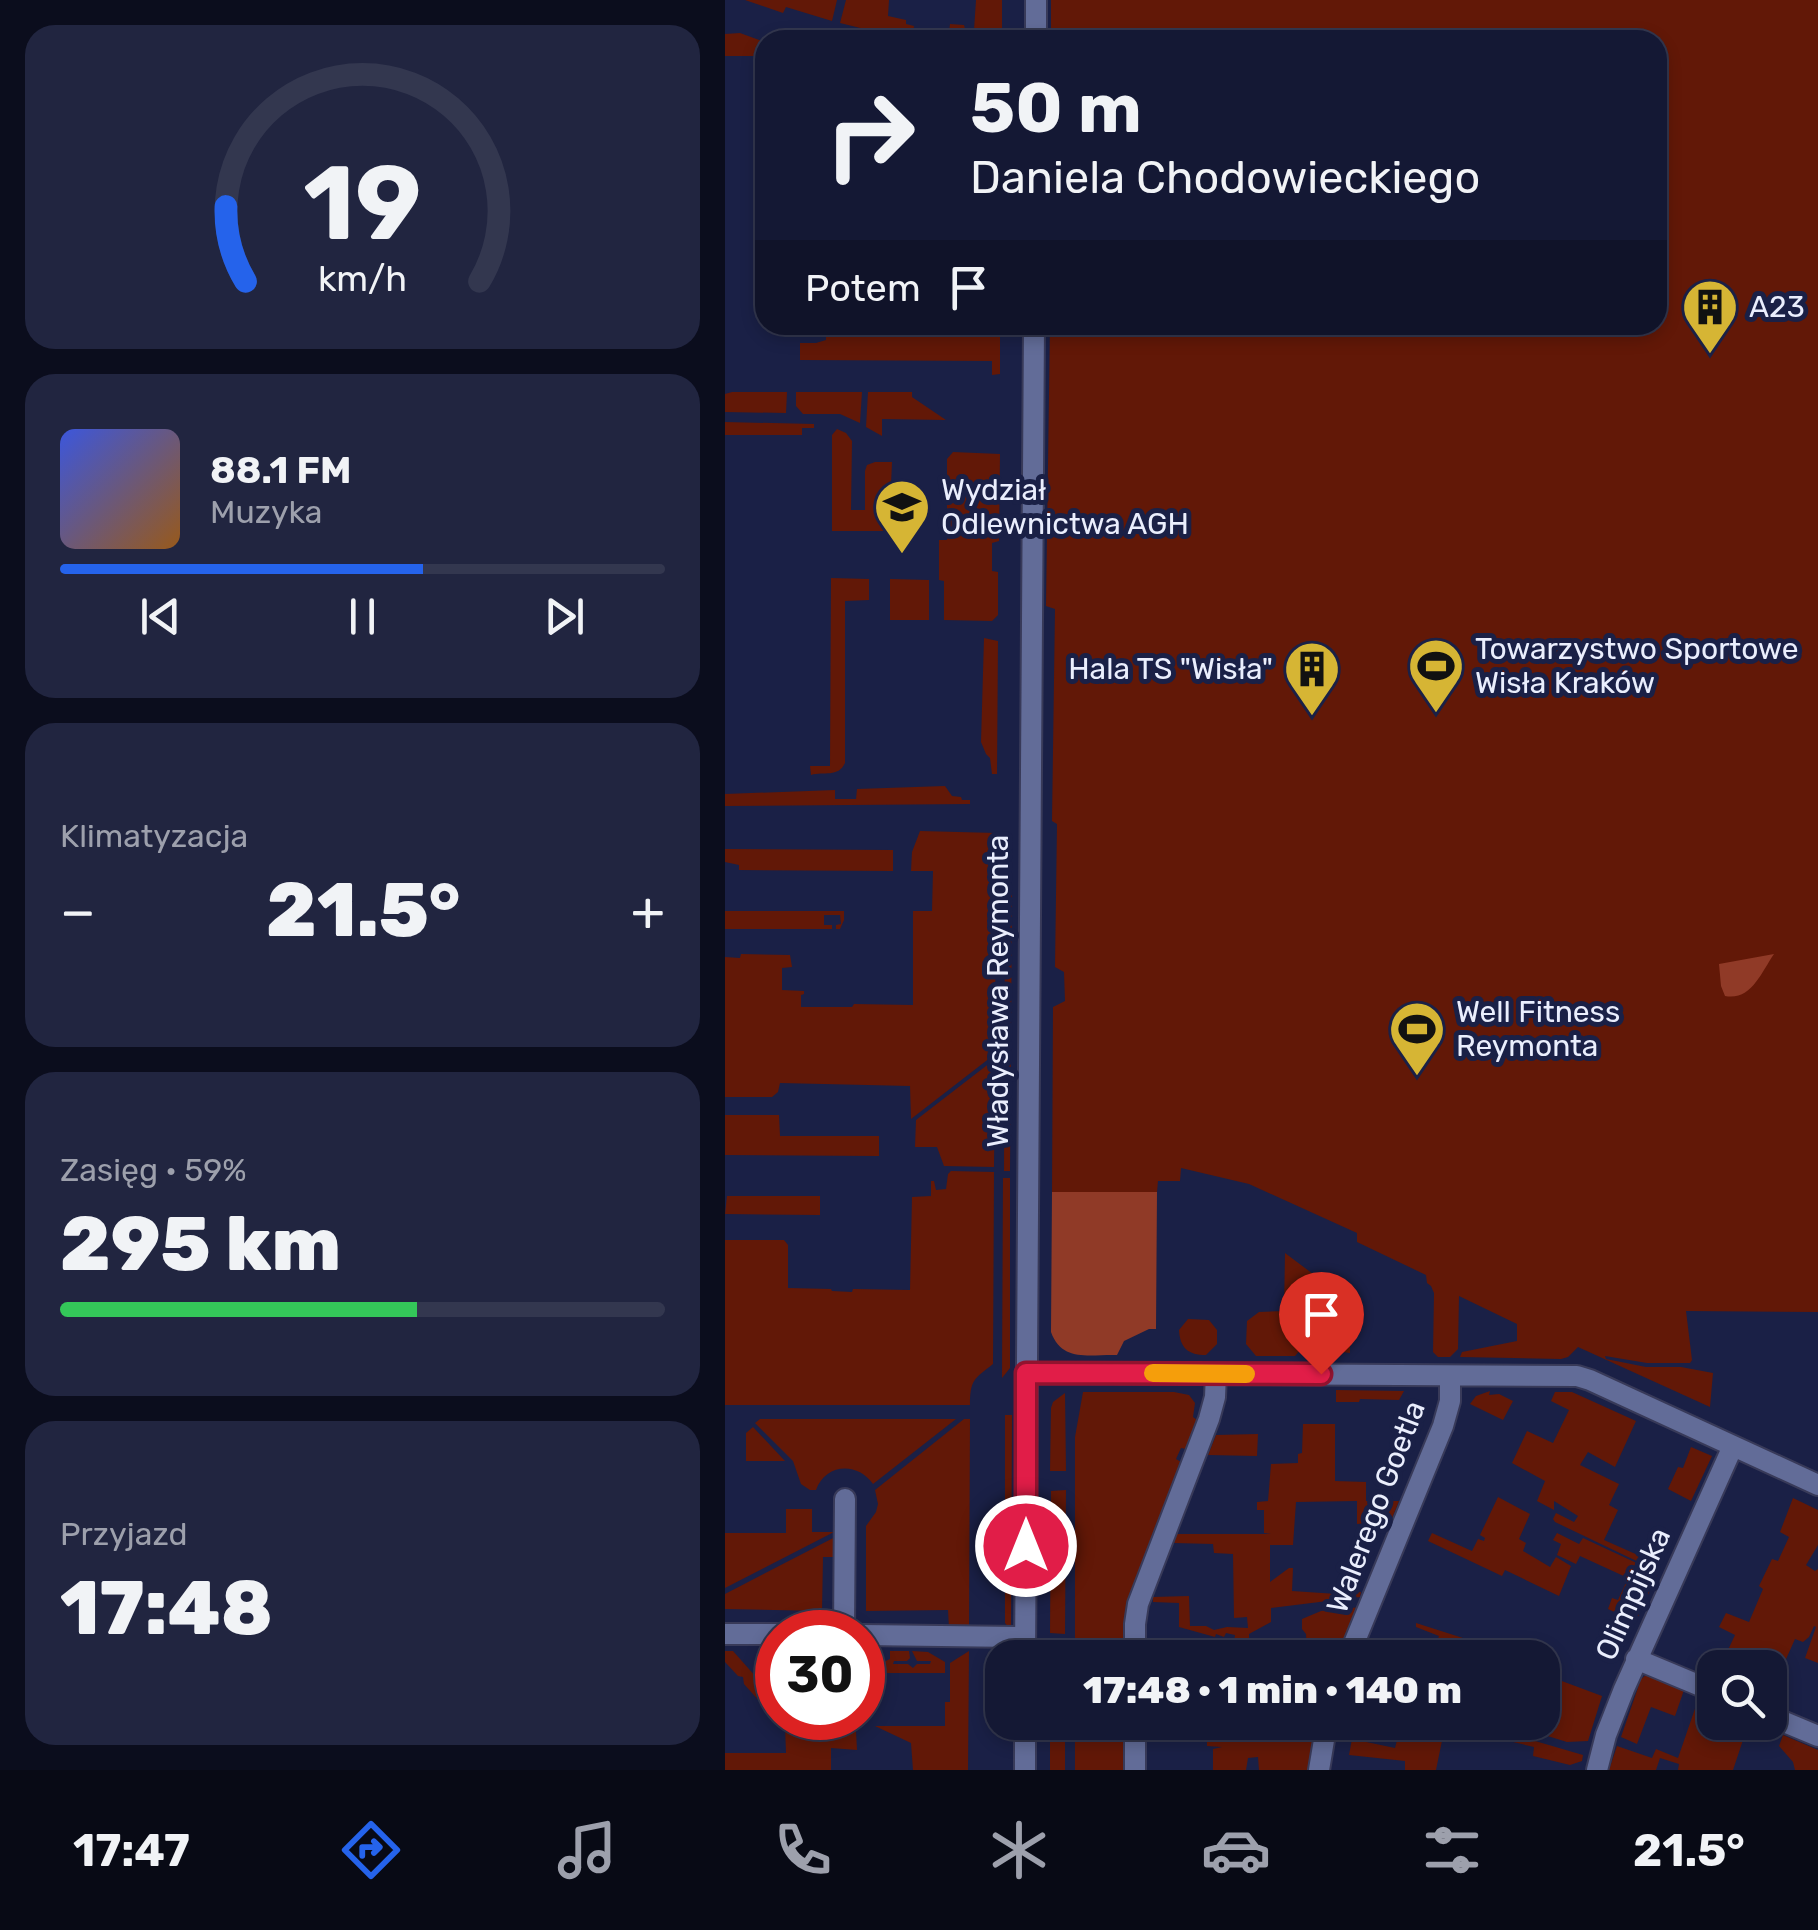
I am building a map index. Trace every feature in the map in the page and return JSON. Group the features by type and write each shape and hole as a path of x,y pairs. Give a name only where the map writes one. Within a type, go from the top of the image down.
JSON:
{"street":[{"path":"1036,0 1036,30"},
{"name":"Władysława Reymonta","path":"1025,1640 1034,335"},
{"path":"1026,1373 1583,1378 1818,1485"},
{"path":"1135,1640 1138,1604 1209,1420 1216,1374"},
{"name":"Walerego Goetla","path":"1356,1640 1443,1426 1450,1401 1450,1376"},
{"name":"Olimpijska","path":"1597,1770 1613,1714 1733,1446"},
{"path":"844,1610 845,1499"},
{"path":"725,1634 755,1634"},
{"path":"885,1638 985,1645"},
{"path":"1637,1659 1697,1684"},
{"path":"1787,1723 1818,1736"},
{"path":"1025,1740 1025,1770"},
{"path":"1135,1740 1135,1770"},
{"path":"1319,1770 1324,1740"}],"shaded area":[{"path":"745,0 837,0 832,21 786,7 783,13"},
{"path":"846,0 889,0 888,16 914,26 913,30 869,30 840,23"},
{"path":"976,0 1002,0 1002,30 974,30"},
{"name":"Towarzystwo Sportowe Wisła Kraków","path":"1051,0 1818,0 1818,1312 1686,1311 1690,1363 1647,1363 1605,1356 1646,1367 1681,1367 1713,1373 1710,1407 1578,1347 1561,1359 1460,1357 1462,1352 1517,1341 1517,1324 1459,1296 1458,1349 1450,1357 1438,1357 1433,1352 1434,1293 1426,1275 1357,1242 1357,1233 1249,1184 1181,1168 1180,1181 1158,1181 1157,1192 1052,1192 1053,1007 1065,1001 1064,972 1055,967 1055,609 1046,606 1050,335 1667,335 1667,30 1051,30"},
{"path":"950,24 964,25 965,29 974,30 949,30"},
{"path":"740,33 755,38 755,56 725,56 725,34"},
{"path":"826,335 1000,335 1000,374 992,375 992,361 800,360 800,343 826,340"},
{"path":"787,392 786,413 725,412 725,394"},
{"path":"796,392 862,392 860,423 840,414 803,414 796,406"},
{"path":"868,392 912,392 912,397 946,420 882,419 882,436 866,427"},
{"path":"725,422 814,424 814,428 802,428 802,435 725,435"},
{"path":"837,429 852,441 851,510 865,510 867,465 892,462 889,531 832,531 832,435"},
{"path":"953,452 1000,454 999,541 992,543 992,571 998,572 998,615 992,621 944,620 939,540 947,540 947,459"},
{"path":"831,578 869,579 869,600 845,601 845,763 835,772 811,775 810,766 830,766"},
{"path":"890,579 929,580 929,620 890,620"},
{"path":"984,638 998,641 997,774 992,774 990,758 981,742"},
{"path":"945,786 952,796 970,800 970,804 725,806 725,794 835,790 835,799 856,799 857,789"},
{"path":"920,831 996,833 995,1054 911,1119 910,1086 780,1083 772,1097 725,1097 725,957 790,955 792,967 782,968 782,990 804,991 801,1007 913,1005 913,911 932,911 933,871 911,871 912,852"},
{"path":"725,849 893,850 893,871 739,870 739,865 725,862"},
{"path":"1005,894 1012,894 1010,1171 1004,1171"},
{"path":"725,911 844,911 844,920 840,929 836,925 841,924 840,915 824,915 824,925 832,925 832,929 725,929"},
{"path":"1774,954 1749,990 1725,996 1719,964"},
{"path":"995,1059 994,1167 944,1166 937,1147 915,1147 916,1120"},
{"path":"725,1115 779,1115 780,1136 879,1136 879,1156 725,1155"},
{"path":"951,1171 994,1172 993,1364 974,1381 970,1405 725,1405 725,1240 784,1240 788,1245 788,1288 910,1290 912,1197 931,1196 931,1181 936,1190 946,1189"},
{"path":"1003,1178 1010,1178 1010,1368 1002,1378"},
{"path":"1052,1192 1157,1192 1156,1329 1124,1341 1117,1355 1070,1353 1062,1349 1051,1332"},
{"path":"727,1196 820,1196 820,1215 725,1214"},
{"path":"1285,1253 1313,1274 1312,1337 1295,1356 1256,1356 1246,1344 1247,1321 1259,1312 1284,1311"},
{"path":"1333,1305 1345,1309 1350,1305 1350,1353 1342,1352 1334,1341"},
{"path":"1188,1319 1209,1320 1217,1330 1217,1344 1206,1355 1190,1352 1181,1342 1179,1330"},
{"path":"1336,1390 1404,1391 1399,1400 1336,1402"},
{"path":"1490,1391 1489,1395 1499,1394 1513,1401 1503,1420 1470,1404 1476,1396"},
{"path":"1083,1392 1174,1392 1189,1395 1195,1403 1193,1417 1197,1420 1186,1449 1181,1448 1176,1459 1181,1462 1129,1597 1125,1640 1075,1640 1075,1437"},
{"path":"1555,1392 1572,1392 1636,1421 1615,1467 1588,1452 1580,1465 1619,1484 1609,1505 1618,1510 1604,1540 1649,1560 1647,1566 1555,1522 1556,1513 1574,1522 1578,1516 1554,1501 1554,1510 1537,1501 1545,1481 1512,1463 1527,1431 1553,1443 1569,1410 1551,1401"},
{"path":"1065,1393 1066,1471 1050,1471 1051,1408"},
{"path":"1005,1415 1012,1415 1009,1628 1005,1623"},
{"path":"760,1419 956,1419 873,1484 859,1472 842,1469 826,1475 816,1490 810,1490 801,1484 793,1461 755,1423"},
{"path":"964,1419 970,1419 969,1628 949,1628 948,1610 866,1610 866,1526 878,1504 875,1490"},
{"path":"1303,1424 1335,1424 1335,1481 1366,1482 1366,1501 1399,1501 1391,1521 1357,1524 1357,1501 1296,1502 1293,1545 1270,1545 1270,1582 1293,1568 1292,1591 1361,1592 1360,1597 1271,1608 1271,1622 1249,1634 1249,1640 1234,1640 1235,1635 1226,1633 1224,1637 1215,1637 1179,1627 1179,1603 1153,1602 1153,1597 1189,1596 1190,1626 1214,1630 1248,1628 1247,1617 1234,1618 1233,1554 1214,1553 1213,1544 1174,1543 1177,1534 1271,1534 1264,1533 1264,1510 1257,1510 1257,1502 1268,1501 1271,1464 1298,1463 1298,1454 1302,1453"},
{"path":"753,1427 785,1461 746,1461 746,1433"},
{"path":"1258,1434 1257,1456 1208,1455 1216,1435"},
{"path":"1691,1447 1712,1456 1691,1501 1668,1489 1678,1467 1683,1468"},
{"path":"1066,1490 1065,1634 1050,1633 1051,1491"},
{"path":"1498,1497 1530,1514 1519,1539 1526,1543 1523,1551 1550,1567 1556,1557 1571,1566 1559,1596 1505,1570 1502,1576 1428,1541 1432,1533 1472,1551 1478,1539 1484,1541 1480,1535"},
{"path":"1793,1498 1818,1510 1818,1545 1806,1565 1818,1569 1818,1663 1805,1658 1814,1626 1803,1642 1795,1639 1787,1657 1787,1650 1728,1650 1735,1635 1719,1627 1726,1613 1749,1622 1763,1589 1759,1586 1772,1559 1778,1561 1789,1537 1780,1532"},
{"path":"786,1509 812,1509 812,1532 834,1532 725,1588 725,1533 786,1533"},
{"path":"1557,1533 1579,1544 1583,1538 1658,1573 1637,1619 1608,1609 1612,1598 1618,1600 1628,1578 1580,1556 1576,1564 1557,1555 1561,1544 1553,1540"},
{"path":"839,1535 839,1557 823,1557 822,1610 725,1609 725,1594"},
{"path":"1361,1607 1348,1640 1306,1640 1302,1619 1321,1611"},
{"path":"1416,1623 1466,1639 1437,1640 1439,1636 1416,1627"},
{"path":"725,1651 733,1651 755,1676 755,1696 743,1677 725,1662"},
{"path":"890,1651 909,1651 907,1661 893,1664 913,1668 931,1661 917,1661 912,1651 928,1652 945,1662 945,1673 885,1673 885,1661 890,1659"},
{"path":"969,1651 968,1770 913,1770 911,1743 885,1731 885,1726 945,1726 945,1702 950,1702 950,1663"},
{"path":"1646,1675 1684,1690 1675,1716 1651,1707 1637,1744 1621,1737 1641,1679"},
{"path":"1560,1680 1602,1696 1588,1741 1560,1740"},
{"path":"1697,1703 1697,1740 1743,1740 1733,1770 1678,1770 1679,1764 1660,1758 1656,1770 1609,1770 1617,1746 1652,1758 1656,1749 1678,1758"},
{"path":"1787,1737 1818,1750 1818,1770 1795,1770 1779,1746"},
{"path":"786,1740 856,1740 857,1750 831,1748 831,1770 725,1770 725,1753 786,1753"},
{"path":"1050,1740 1065,1740 1065,1770 1050,1770"},
{"path":"1075,1740 1126,1740 1129,1770 1075,1770"},
{"path":"1207,1740 1316,1740 1311,1770 1259,1770 1258,1757 1248,1758 1246,1770 1213,1770 1213,1749 1222,1747 1207,1746"},
{"path":"1352,1740 1395,1748 1397,1740 1442,1740 1436,1770 1405,1770 1405,1761 1349,1755"},
{"path":"1504,1740 1531,1740 1583,1755 1582,1761 1570,1765 1533,1756 1534,1747"}],"slow traffic":[{"path":"1153,1373 1246,1374"}],"place":[{"name":"A23","path":"1710,356"},
{"name":"Wydział Odlewnictwa AGH","path":"902,556"},
{"name":"Towarzystwo Sportowe Wisła Kraków","path":"1436,715"},
{"name":"Hala TS \"Wisła\"","path":"1312,718"},
{"name":"Well Fitness Reymonta","path":"1417,1078"}],"route":[{"path":"1026,1546 1026,1373 1321,1374"}]}
